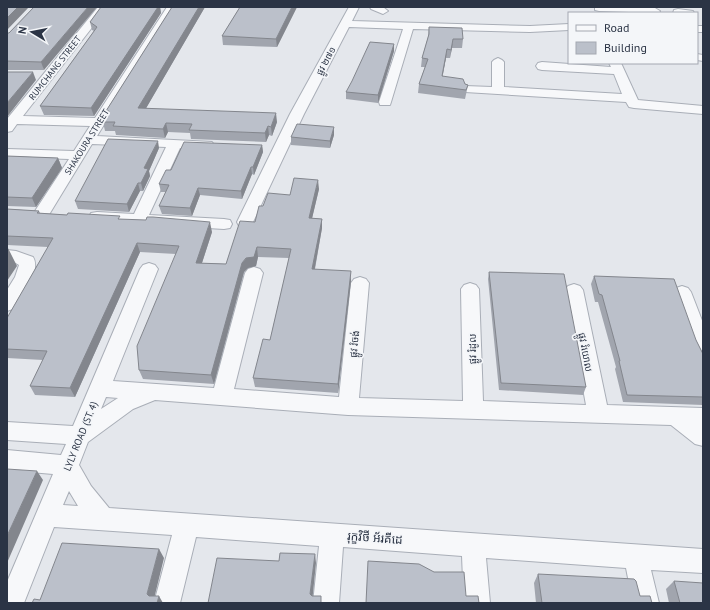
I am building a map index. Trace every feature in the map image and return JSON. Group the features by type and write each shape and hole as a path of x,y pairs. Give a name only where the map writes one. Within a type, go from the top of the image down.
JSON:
{"street":[{"name":"RUMCHANG STREET","path":"10,124 103,7"},
{"name":"ផ្លូវ ២៧១","path":"245,222 284,145 297,114 354,7"},
{"name":"SHAKOURA STREET","path":"42,214 171,9 155,8"},
{"path":"600,9 655,10"},
{"path":"346,24 530,29 568,27"},
{"path":"385,102 409,26"},
{"path":"498,62 498,91"},
{"path":"542,66 617,67 634,104 703,110"},
{"path":"34,76 48,76"},
{"path":"469,89 630,98"},
{"path":"10,124 99,122"},
{"path":"88,140 219,146"},
{"path":"139,219 175,144"},
{"path":"7,152 78,155"},
{"path":"79,216 224,224"},
{"path":"7,256 16,257 27,262 28,265 25,274 7,304"},
{"name":"LYLY ROAD (ST. 4)","path":"11,603 149,269"},
{"path":"222,397 254,274"},
{"name":"ផ្លូវ រំចង់","path":"348,406 360,283"},
{"name":"ផ្លូវ រំដូល","path":"470,289 473,410"},
{"name":"ផ្លូវ រំយោល","path":"574,290 598,414"},
{"path":"682,292 703,347"},
{"path":"100,388 348,406 703,417"},
{"path":"7,431 80,436 126,402 157,392"},
{"path":"675,416 703,437"},
{"path":"7,460 68,465 76,485 83,496 103,518"},
{"name":"រុក្ខវិថី អ័រគីដេ","path":"48,515 703,562"},
{"path":"167,603 187,525"},
{"path":"326,603 332,535"},
{"path":"473,545 477,603"},
{"path":"636,556 646,603"}],"building":[{"path":"7,7 18,7 7,18"},
{"path":"34,7 88,7 41,62 7,61 7,33 9,33"},
{"path":"101,7 158,7 91,108 40,106 97,27 90,22"},
{"path":"172,7 199,7 138,108 276,113 271,127 268,126 265,133 189,130 192,124 166,123 163,129 113,126 115,122 103,122 109,111 106,111"},
{"path":"240,7 292,7 276,39 222,36"},
{"path":"429,27 462,28 463,39 453,39 451,50 447,49 442,76 463,79 465,84 468,85 466,90 419,84 428,59 422,58 429,34"},
{"path":"370,42 394,44 378,95 346,92 352,81"},
{"path":"7,72 33,72 7,103"},
{"path":"297,124 334,127 330,141 291,137"},
{"path":"108,139 158,141 144,168 148,169 141,183 138,183 127,204 75,201"},
{"path":"184,142 262,145 241,191 198,188 190,208 159,206 169,185 159,184 166,170 171,170"},
{"path":"7,156 58,158 32,198 7,197"},
{"path":"294,178 318,180 309,218 322,219 312,269 351,271 338,384 253,378 263,339 270,340 291,249 257,247 254,257 246,258 242,263 211,375 139,370 137,346 179,246 137,243 70,388 30,386 47,351 7,349 7,318 53,238 7,236 7,209 67,215 68,213 120,216 118,219 146,220 147,217 153,217 210,222 196,263 226,264 240,221 255,222 259,206 263,206 268,193 290,195"},
{"path":"489,272 564,274 586,387 501,383"},
{"path":"594,276 674,279 696,340 703,354 703,397 627,395 620,361 602,295 599,294"},
{"path":"7,469 37,471 7,536"},
{"path":"62,543 159,549 147,594 149,596 159,596 157,603 32,603 34,599 40,600"},
{"path":"280,553 315,554 310,594 312,596 321,596 321,603 208,603 217,558 279,561"},
{"path":"368,561 419,564 434,572 464,572 466,596 478,596 479,603 366,603"},
{"path":"538,574 634,579 636,581 640,596 650,596 652,603 542,603"},
{"path":"674,581 703,583 703,603 680,603"}]}
